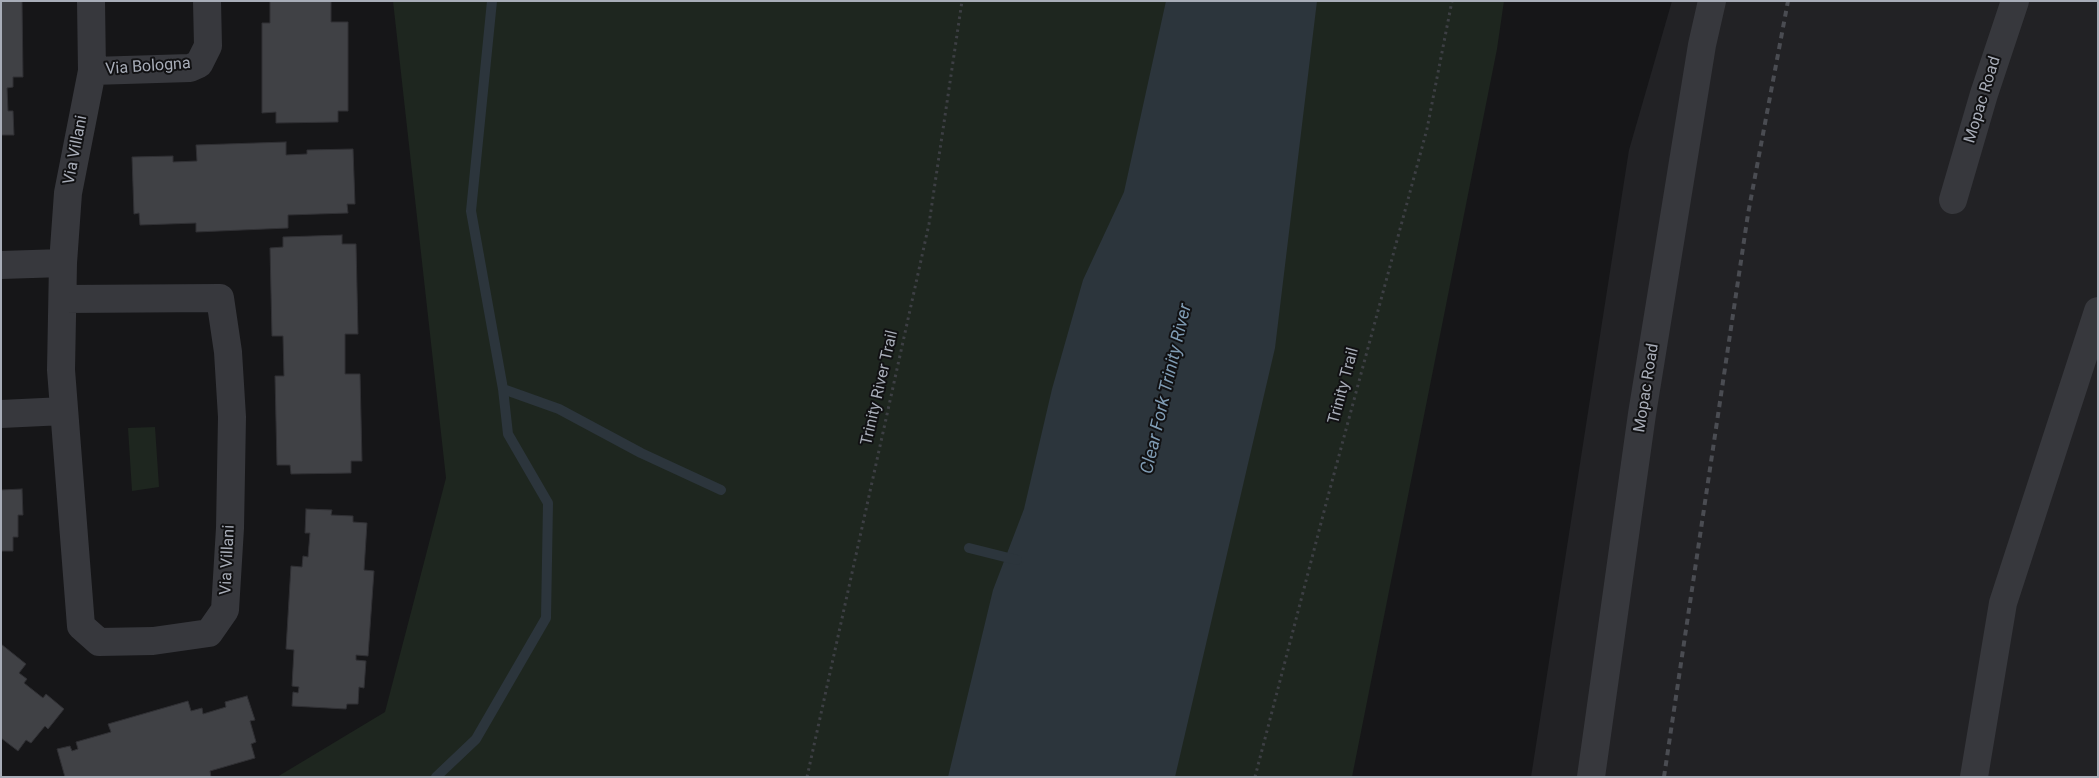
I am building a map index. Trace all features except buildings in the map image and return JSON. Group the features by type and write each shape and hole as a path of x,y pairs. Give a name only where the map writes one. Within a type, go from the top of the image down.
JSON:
{"street":[{"name":"Via Villani","path":"63,299 220,298 228,352 232,417 230,528 225,610 209,633 153,641 99,642 81,626 61,370 63,263 68,193 92,71 91,1"},
{"name":"Via Bologna","path":"92,71 190,68 199,64 208,46 207,1"},
{"name":"Mopac Road","path":"1591,777 1642,414 1702,45 1712,1"},
{"name":"Mopac Road","path":"1953,200 1984,94 2015,1"},
{"path":"1,265 63,263"},
{"path":"1974,777 2004,603 2098,311"},
{"path":"1,414 64,411"}],"path":[{"name":"Trinity River Trail","path":"807,777 929,224 962,1"},
{"name":"Trinity Trail","path":"1255,777 1427,129 1452,1"}],"shaded area":[{"path":"393,1 1504,1 1497,49 1352,777 277,777 385,712 446,478"},
{"path":"1672,1 2098,1 2098,777 1531,777 1629,150"},
{"path":"155,427 159,487 132,491 128,428"}],"water":[{"name":"Clear Fork Trinity River","path":"1166,1 1317,1 1275,348 1175,777 948,777 993,590 1024,509 1052,389 1083,280 1124,192"}],"waterway":[{"path":"436,777 476,739 546,618 548,503 508,434 503,389 471,211 492,1"},
{"path":"503,389 559,409 641,453 721,490"},
{"path":"969,548 1017,560"}],"railway":[{"path":"1664,777 1748,214 1788,1"}]}
